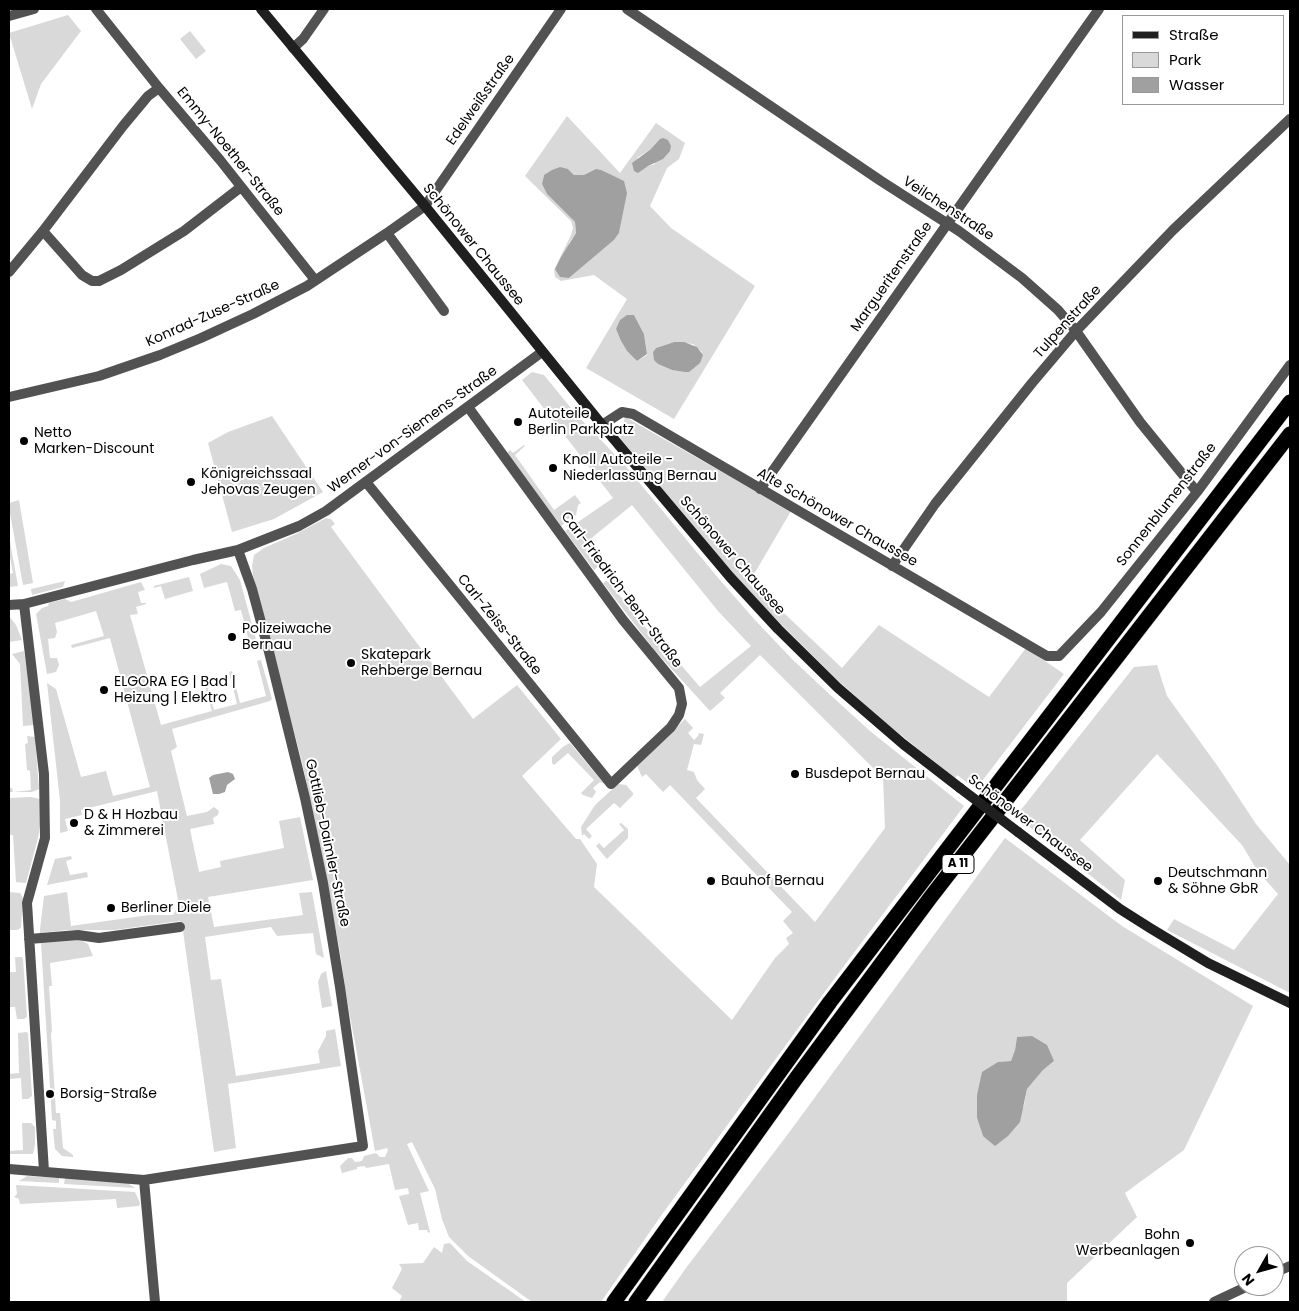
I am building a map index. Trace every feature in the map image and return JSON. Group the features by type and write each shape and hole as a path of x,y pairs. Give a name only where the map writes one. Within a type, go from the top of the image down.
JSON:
{"highway":[{"name":"A 11","path":"614,1302 830,1002 1290,402"},
{"name":"A 11","path":"636,1302 797,1077 925,906 1290,434"}],"main road":[{"name":"Schönower Chaussee","path":"261,9 425,206 602,425 730,577 804,656 868,715 960,788 1120,909 1208,963 1290,1003"}],"street":[{"path":"9,16 34,9"},
{"path":"96,9 159,88"},
{"path":"293,48 304,39 324,9"},
{"name":"Edelweißstraße","path":"425,206 561,9"},
{"name":"Veilchenstraße","path":"627,9 986,250 1022,278 1058,310 1076,331 1140,422 1197,492"},
{"name":"Margueritenstraße","path":"760,489 1098,9"},
{"name":"Emmy-Noether-Straße","path":"9,272 43,231 123,126 148,96 159,88 315,280"},
{"name":"Tulpenstraße","path":"892,566 935,504 1076,331 1173,230 1290,119"},
{"path":"43,231 82,275 92,281 100,281 184,231 241,187"},
{"name":"Konrad-Zuse-Straße","path":"9,397 99,376 160,355 253,314 315,280 425,206"},
{"path":"387,233 444,311"},
{"name":"Werner-von-Siemens-Straße","path":"9,605 24,604 238,550 299,526 326,511 542,352"},
{"name":"Sonnenblumenstraße","path":"1059,656 1101,612 1197,492 1290,365"},
{"name":"Carl-Friedrich-Benz-Straße","path":"468,407 623,620 679,688 682,704 680,715 671,727 611,784"},
{"name":"Alte Schönower Chaussee","path":"602,425 622,412 633,414 1047,656 1059,656"},
{"name":"Carl-Zeiss-Straße","path":"366,482 611,784"},
{"name":"Gottlieb-Daimler-Straße","path":"144,1180 363,1146 323,882 305,798 264,634 252,589 238,550"},
{"path":"24,604 41,739 46,829 42,852 27,904 44,1171"},
{"path":"30,939 78,935 99,938 180,927"},
{"path":"9,1169 144,1180 155,1302"},
{"path":"1214,1302 1234,1293"}],"green space":[{"path":"68,15 81,31 41,84 32,109 9,33"},
{"path":"190,31 206,51 196,59 180,39"},
{"path":"567,116 620,173 656,123 685,143 679,159 667,168 650,206 671,228 755,286 674,419 586,368 627,299 594,275 561,281 555,277 554,270 573,228 571,221 525,176","holes":["651,149 655,164 648,166 637,158","568,169 574,175 584,175 625,201 619,233 614,240 569,278 569,243 576,233 575,222 547,194 542,184 544,175","634,315 644,334 647,355 637,361 627,351 616,329","674,342 693,344 702,352 689,372 672,370 658,364 653,352 656,348"]},
{"path":"532,372 544,375 575,413 623,463 719,579 792,659 870,731 964,806 832,982 663,1213 601,1302 532,1302 468,1256 449,1237 442,1219 435,1189 412,1142 407,1144 429,1191 420,1193 430,1232 428,1233 427,1230 419,1230 418,1223 408,1225 399,1196 409,1194 408,1188 395,1190 389,1164 366,1168 365,1166 357,1167 357,1169 342,1173 340,1166 348,1158 352,1158 355,1162 362,1161 364,1156 376,1153 380,1157 385,1157 388,1150 387,1148 375,1151 313,812 302,762 253,576 254,555 264,548 326,518 331,519 335,524 331,527 473,719 517,685 561,739 522,776 576,839 580,839 597,864 594,887 732,1020 775,958 789,944 786,938 793,933 783,921 792,912 670,785 663,792 646,774 642,777 637,766 685,719 693,728 688,733 694,740 699,733 704,734 701,745 694,744 687,770 694,772 697,780 705,789 696,798 815,922 885,828 883,778 760,655 720,693 725,698 710,711 656,652 603,583 609,582 666,653 669,651 700,687 751,646 718,611 632,505 583,545 600,565 594,570 565,531 613,498 522,380"},
{"path":"272,416 323,492 274,519 232,532 208,443 228,432"},
{"path":"625,417 791,511 750,581 842,668 879,625 989,697 1026,648 1064,674 976,789 957,775 955,778 882,720 832,675 770,613 734,574 620,438"},
{"path":"524,445 515,455 554,510 575,495 581,503 578,505 576,515 561,526 507,453 510,450 513,453"},
{"path":"19,500 33,583 23,585 9,508 9,503"},
{"path":"9,536 18,586 9,587 9,574 13,573 9,552"},
{"path":"221,564 231,566 240,580 258,647 251,649 241,610 235,611 227,582 204,588 200,574"},
{"path":"189,577 193,591 165,599 161,586 154,588 154,586"},
{"path":"65,581 63,587 32,595 31,589"},
{"path":"141,582 145,590 138,592 141,603 146,604 136,607 138,614 130,615 161,725 212,711 203,679 205,678 214,710 237,704 229,672 232,671 240,703 266,696 257,661 261,660 272,699 172,729 177,747 171,751 187,816 207,812 214,807 219,811 218,815 213,818 214,824 190,829 199,872 221,867 220,861 284,848 279,821 300,817 313,880 208,897 214,927 303,915 299,893 312,892 324,958 316,954 313,933 277,936 271,927 205,937 211,980 221,979 236,1076 320,1063 318,1051 326,1036 326,1031 335,1029 341,1066 228,1084 236,1148 214,1152 182,924 180,921 115,930 67,930 40,933 44,896 67,892 71,926 149,915 173,915 179,905 157,791 81,810 82,815 65,819 68,831 60,833 60,801 47,683 56,689 81,777 106,771 113,796 150,787 110,638 72,648 71,645 104,636 96,611 55,623 57,632 55,638 48,639 50,658 57,658 59,665 56,672 47,674 36,614 42,608 48,606 49,603 65,599 71,602"},
{"path":"9,616 16,625 22,640 9,642"},
{"path":"24,651 34,725 23,726 20,664 12,654"},
{"path":"1157,665 1167,696 1219,768 1256,824 1290,865 1290,993 1167,930 1174,919 1234,950 1278,894 1257,870 1242,845 1157,754 1080,840 1125,880 1121,900 1016,816 1134,667"},
{"path":"27,736 35,737 39,789 32,792 13,792 31,790 25,744 28,743"},
{"path":"570,743 604,784 600,782 593,788 596,792 592,798 581,793 594,780 568,753 554,765 552,763 552,757"},
{"path":"618,784 626,785 633,795 620,808 614,803 586,829 592,836 589,839 584,834 582,836 581,827 595,805"},
{"path":"31,797 40,799 38,838 26,883 16,882 13,835 9,835 9,798"},
{"path":"621,823 628,829 628,838 607,859 596,846 599,843 604,848 624,830 619,824"},
{"path":"1005,838 1122,926 1253,1006 1184,1150 1125,1193 1137,1217 1067,1283 1067,1302 662,1302","holes":["1017,1037 1054,1061 1043,1070 1027,1089 1024,1106 983,1136 977,1118 977,1095 998,1062 1011,1061"]},
{"path":"71,856 72,859 66,861 70,875 87,872 88,877 47,885 55,859"},
{"path":"9,892 20,893 23,898 21,928 17,930 9,930"},
{"path":"79,939 88,944 93,956 50,963 52,986 49,986 56,1113 60,1113 63,1148 73,1157 62,1156 55,1149 53,1129 56,1129 56,1121 52,1120 41,943"},
{"path":"15,957 22,957 23,959 27,1017 24,1019 17,1019 15,1007 9,1007 9,972 16,972"},
{"path":"326,971 332,1006 322,1008 318,982 321,974"},
{"path":"18,1033 28,1033 32,1096 28,1099 22,1099 21,1078 9,1079 9,1074 19,1073"},
{"path":"22,1123 31,1123 35,1127 33,1154 9,1154 9,1151 23,1150"},
{"path":"27,1176 59,1178 59,1183 19,1181"},
{"path":"65,1178 128,1183 135,1188 64,1184"},
{"path":"16,1185 135,1192 140,1203 139,1206 117,1208 116,1199 20,1204 19,1199 14,1197 17,1194"},
{"path":"450,1243 467,1261 526,1302 399,1302 402,1296 392,1288 402,1269 399,1264 423,1263 434,1247 442,1253 444,1244"}],"water":[{"path":"663,138 668,140 671,146 670,151 663,159 638,173 634,171 632,163"},
{"path":"560,167 568,169 574,175 584,175 596,169 601,170 624,181 627,193 619,233 614,240 569,278 560,277 555,269 576,233 575,222 547,194 542,184 544,175"},
{"path":"627,315 634,315 644,334 647,354 637,361 627,351 616,329 620,320"},
{"path":"674,342 684,342 697,347 703,355 700,363 689,372 672,370 658,364 654,360 653,352 656,348"},
{"path":"228,772 233,774 235,779 227,785 225,792 213,794 209,778 213,775"},
{"path":"1032,1036 1047,1045 1054,1061 1043,1070 1027,1089 1020,1122 1008,1136 995,1146 983,1136 977,1118 977,1095 982,1072 998,1062 1011,1061 1017,1037"}],"place":[{"name":"Autoteile Berlin Parkplatz","path":"518,422"},
{"name":"Netto Marken-Discount","path":"24,441"},
{"name":"Knoll Autoteile - Niederlassung Bernau","path":"553,468"},
{"name":"Königreichssaal Jehovas Zeugen","path":"191,482"},
{"name":"Polizeiwache Bernau","path":"232,637"},
{"name":"Skatepark Rehberge Bernau","path":"351,663"},
{"name":"ELGORA EG | Bad | Heizung | Elektro","path":"104,690"},
{"name":"Busdepot Bernau","path":"795,774"},
{"name":"D & H Hozbau & Zimmerei","path":"74,823"},
{"name":"Bauhof Bernau","path":"711,881"},
{"name":"Deutschmann & Söhne GbR","path":"1158,881"},
{"name":"Berliner Diele","path":"111,908"},
{"name":"Borsig-Straße","path":"50,1094"},
{"name":"Bohn Werbeanlagen","path":"1190,1243"}]}
